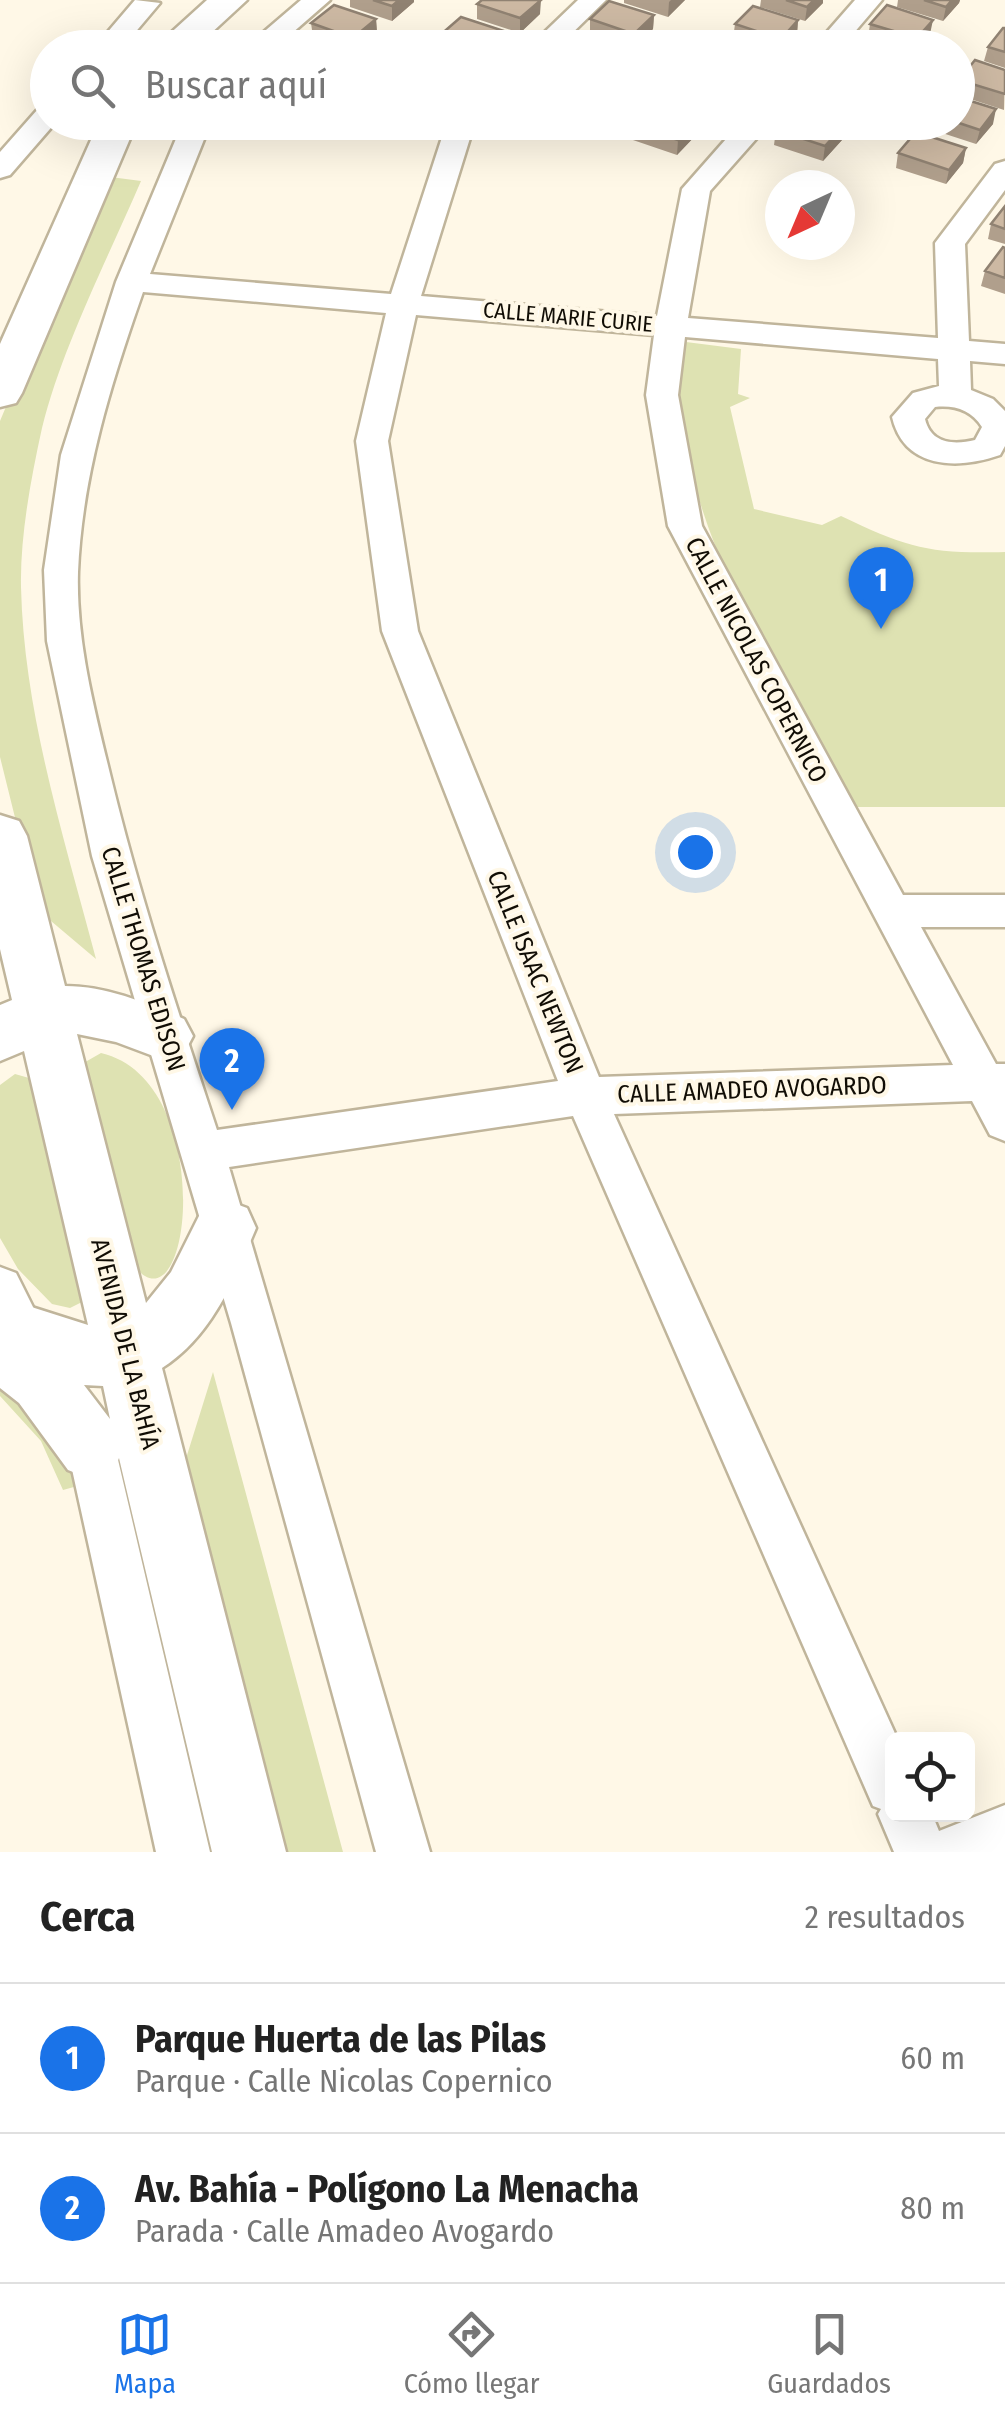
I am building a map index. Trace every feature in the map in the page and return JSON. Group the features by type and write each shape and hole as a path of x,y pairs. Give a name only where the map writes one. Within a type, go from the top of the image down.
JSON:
{"street":[{"path":"193,30 229,0"},
{"path":"280,30 317,0"},
{"path":"561,30 593,0"},
{"path":"842,30 870,0"},
{"path":"122,30 145,1"},
{"path":"0,169 30,135"},
{"path":"0,393 110,140"},
{"name":"CALLE THOMAS EDISON","path":"190,140 131,282 70,482 61,574 69,676 100,815 225,1228 403,1852"},
{"name":"CALLE ISAAC NEWTON","path":"455,140 403,304 372,441 400,631 585,1096 885,1771"},
{"name":"CALLE NICOLAS COPERNICO","path":"741,140 696,189 671,325 662,395 685,526 890,910 993,1082 1005,1122"},
{"path":"954,396 950,243 1005,170"},
{"name":"CALLE MARIE CURIE","path":"131,282 1005,354"},
{"name":"AVENIDA DE LA BAHÍA","path":"0,836 22,1024 128,1353 249,1852"},
{"path":"890,910 1005,910"},
{"path":"22,1024 82,1008 116,1015 164,1036"},
{"name":"CALLE AMADEO AVOGARDO","path":"202,1151 585,1096 993,1082"},
{"path":"5,1324 94,1356 128,1353 152,1339 203,1282 225,1228"},
{"path":"5,1324 91,1447 183,1852"},
{"path":"908,1822 921,1852"},
{"path":"954,1852 1005,1832"}],"green space":[{"path":"103,176 141,181 73,335 51,397 30,487 21,568 29,682 59,821 96,959 51,921 32,886 0,757 0,421"},
{"path":"686,342 741,349 738,394 750,398 730,407 754,509 822,525 841,516 902,542 937,550 1005,552 1005,807 857,807 747,617 704,516 689,464 680,410"},
{"path":"101,1053 136,1071 161,1102 176,1142 183,1185 182,1225 175,1257 162,1276 145,1276 129,1259 80,1065"},
{"path":"15,1074 36,1080 87,1294 70,1308 52,1304 18,1269 0,1238 0,1085"},
{"path":"0,1371 22,1388 81,1485 63,1490 41,1441 0,1396"},
{"path":"213,1372 343,1852 280,1852 183,1468"}],"building":[{"path":"373,0 399,0 392,6"},
{"path":"482,0 541,0 520,18 477,4"},
{"path":"786,0 814,0 807,7"},
{"path":"924,0 952,0 946,7"},
{"path":"609,1 654,15 638,30 622,30 590,19"},
{"path":"334,5 376,19 363,30 331,30 311,23"},
{"path":"887,5 933,20 924,30 890,30 870,24"},
{"path":"753,6 798,20 789,30 753,30 735,24"},
{"path":"461,17 501,30 446,30"},
{"path":"1003,28 1005,52 988,47"},
{"path":"975,60 1005,70 1005,94 975,85"},
{"path":"975,102 996,109 980,130 975,128"},
{"path":"807,140 830,140 825,146"},
{"path":"909,140 941,140 966,148 949,170 898,153"},
{"path":"1005,206 1005,229 991,224"},
{"path":"1005,248 1005,278 985,271"}],"place":[{"name":"Parque Huerta de las Pilas","path":"881,629"},
{"name":"Av. Bahía - Polígono La Menacha","path":"232,1110"}]}
